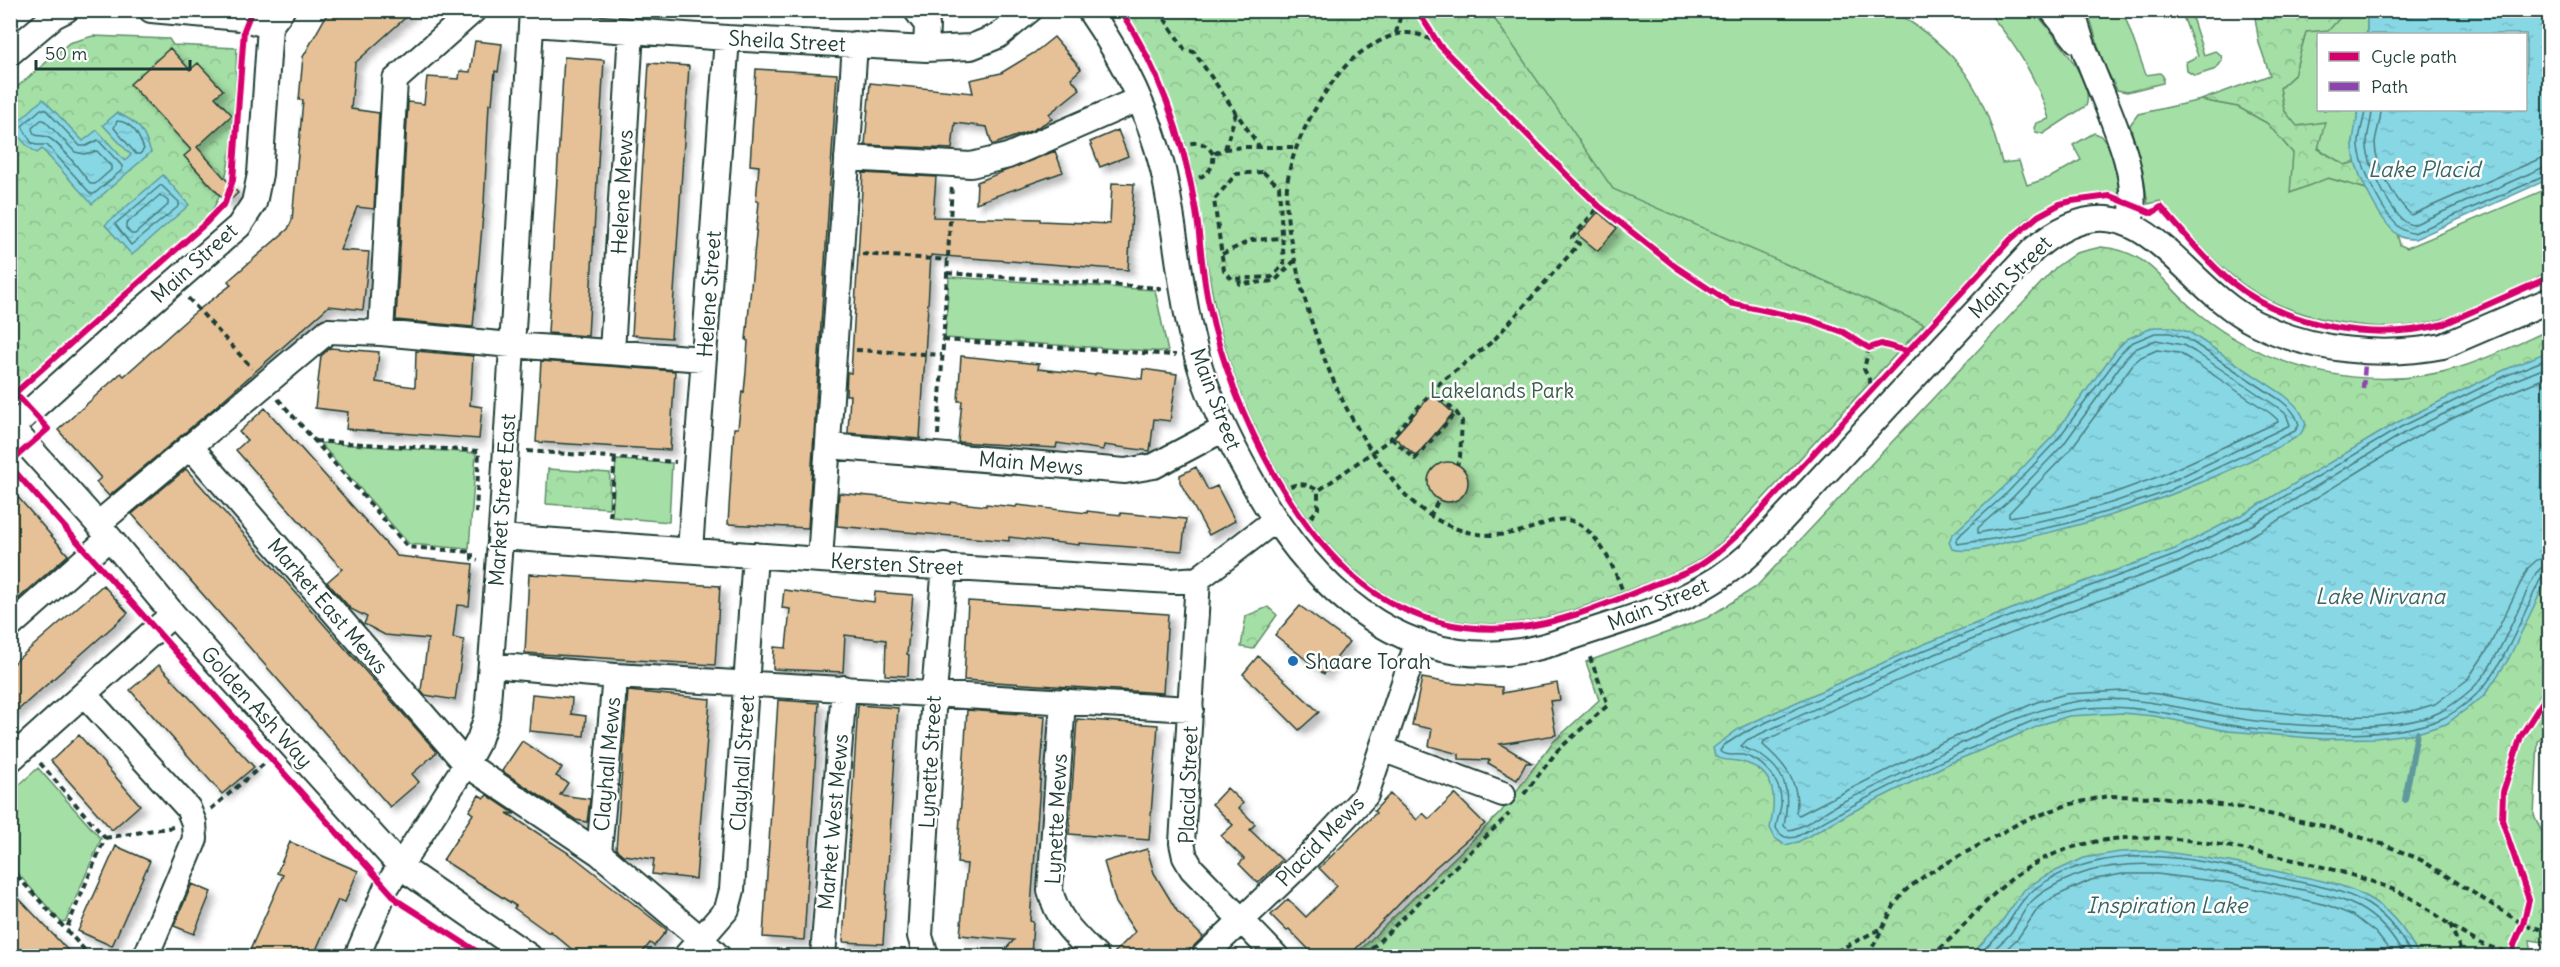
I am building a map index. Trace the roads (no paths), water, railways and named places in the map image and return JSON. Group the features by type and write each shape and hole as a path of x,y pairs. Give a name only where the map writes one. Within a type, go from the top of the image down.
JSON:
{"street":[{"path":"10,53 54,16 66,10"},
{"path":"151,10 240,18 276,18"},
{"path":"381,333 395,80 474,10"},
{"path":"916,10 927,25 926,49"},
{"name":"Sheila Street","path":"532,17 631,31 926,49 971,47 998,36 1030,10"},
{"name":"Main Street","path":"1089,10 1118,56 1139,99 1162,169 1186,310 1198,359 1224,429 1276,520 1316,572 1341,598 1369,619 1418,641 1450,650 1478,653 1532,649 1663,606 1709,586 1752,552 2034,249 2050,235 2072,224 2097,219 2130,224 2159,241 2197,280 2236,312 2283,335 2331,347 2380,352 2424,350 2443,346 2550,300"},
{"path":"2052,10 2082,48"},
{"path":"2073,10 2082,48 2112,119 2130,175 2133,206 2130,224"},
{"name":"Market Street East","path":"357,957 386,888 466,764 479,740 486,716 500,537 532,17"},
{"name":"Main Street","path":"11,429 239,226 254,203 260,174 276,18"},
{"name":"Helene Mews","path":"612,352 631,31"},
{"name":"Helene Street","path":"690,550 727,38"},
{"path":"820,560 855,44"},
{"path":"847,158 971,165 1008,156 1139,99"},
{"path":"10,626 190,446 328,331 381,333 704,359"},
{"name":"Golden Ash Way","path":"11,429 104,531 173,614 401,867 529,957"},
{"name":"Main Mews","path":"828,446 1125,471 1155,466 1224,429"},
{"name":"Market East Mews","path":"190,446 466,764"},
{"path":"1198,579 1276,520"},
{"name":"Kersten Street","path":"500,537 820,560 1172,581 1198,579"},
{"name":"Clayhall Street","path":"702,951 727,909 732,890 755,555"},
{"name":"Lynette Street","path":"927,957 920,936 934,693 945,566"},
{"name":"Placid Street","path":"1198,579 1182,843 1185,857 1192,869 1276,957"},
{"path":"18,753 173,614"},
{"name":"Placid Mews","path":"1241,921 1312,852 1366,795 1418,641"},
{"name":"Clayhall Mews","path":"491,665 615,676 748,682"},
{"name":"Clayhall Mews","path":"599,853 615,676"},
{"path":"748,682 1191,709"},
{"name":"Market West Mews","path":"823,957 844,688"},
{"path":"84,694 188,808 194,823 195,839 146,957"},
{"name":"Lynette Mews","path":"1063,701 1050,890 1055,909 1066,927 1096,957"},
{"path":"1382,749 1503,794"},
{"name":"Clayhall Mews","path":"466,764 599,853 702,951"},
{"path":"1204,957 1241,921"}],"water":[{"name":"Lake Placid","path":"2367,11 2549,11 2549,179 2415,239 2403,238 2394,231 2386,223 2372,200 2356,165 2353,144 2359,111 2527,111 2527,33 2367,33"},
{"path":"43,99 83,141 97,130 125,161 131,155 103,125 117,113 140,128 151,152 92,204 42,149 37,153 18,134 15,125"},
{"path":"163,175 189,205 132,255 105,225"},
{"path":"2154,327 2171,327 2189,332 2284,395 2298,408 2306,425 2300,435 2267,453 2207,480 2124,511 2068,528 1981,548 1952,549 1949,542 1952,535 2004,487 2053,436 2116,350 2127,339"},
{"name":"Lake Nirvana","path":"2549,351 2549,575 2508,660 2484,696 2446,724 2417,733 2376,738 2324,739 2228,731 2154,716 2122,713 2069,716 2046,723 1950,763 1798,842 1785,845 1775,838 1770,828 1773,797 1768,779 1754,766 1715,756 1713,748 1740,728 1922,645 2042,597 2175,549 2247,512 2398,422 2502,371"},
{"name":"Inspiration Lake","path":"2158,851 2260,868 2348,888 2374,901 2390,914 2409,938 2419,956 1970,956 2000,924 2024,890 2045,876 2084,858 2120,852"}],"waterway":[{"path":"2405,800 2417,733"}],"place":[{"name":"Shaare Torah","path":"1293,661"}],"park label":[{"name":"Lakelands Park","path":"1502,390"}]}
